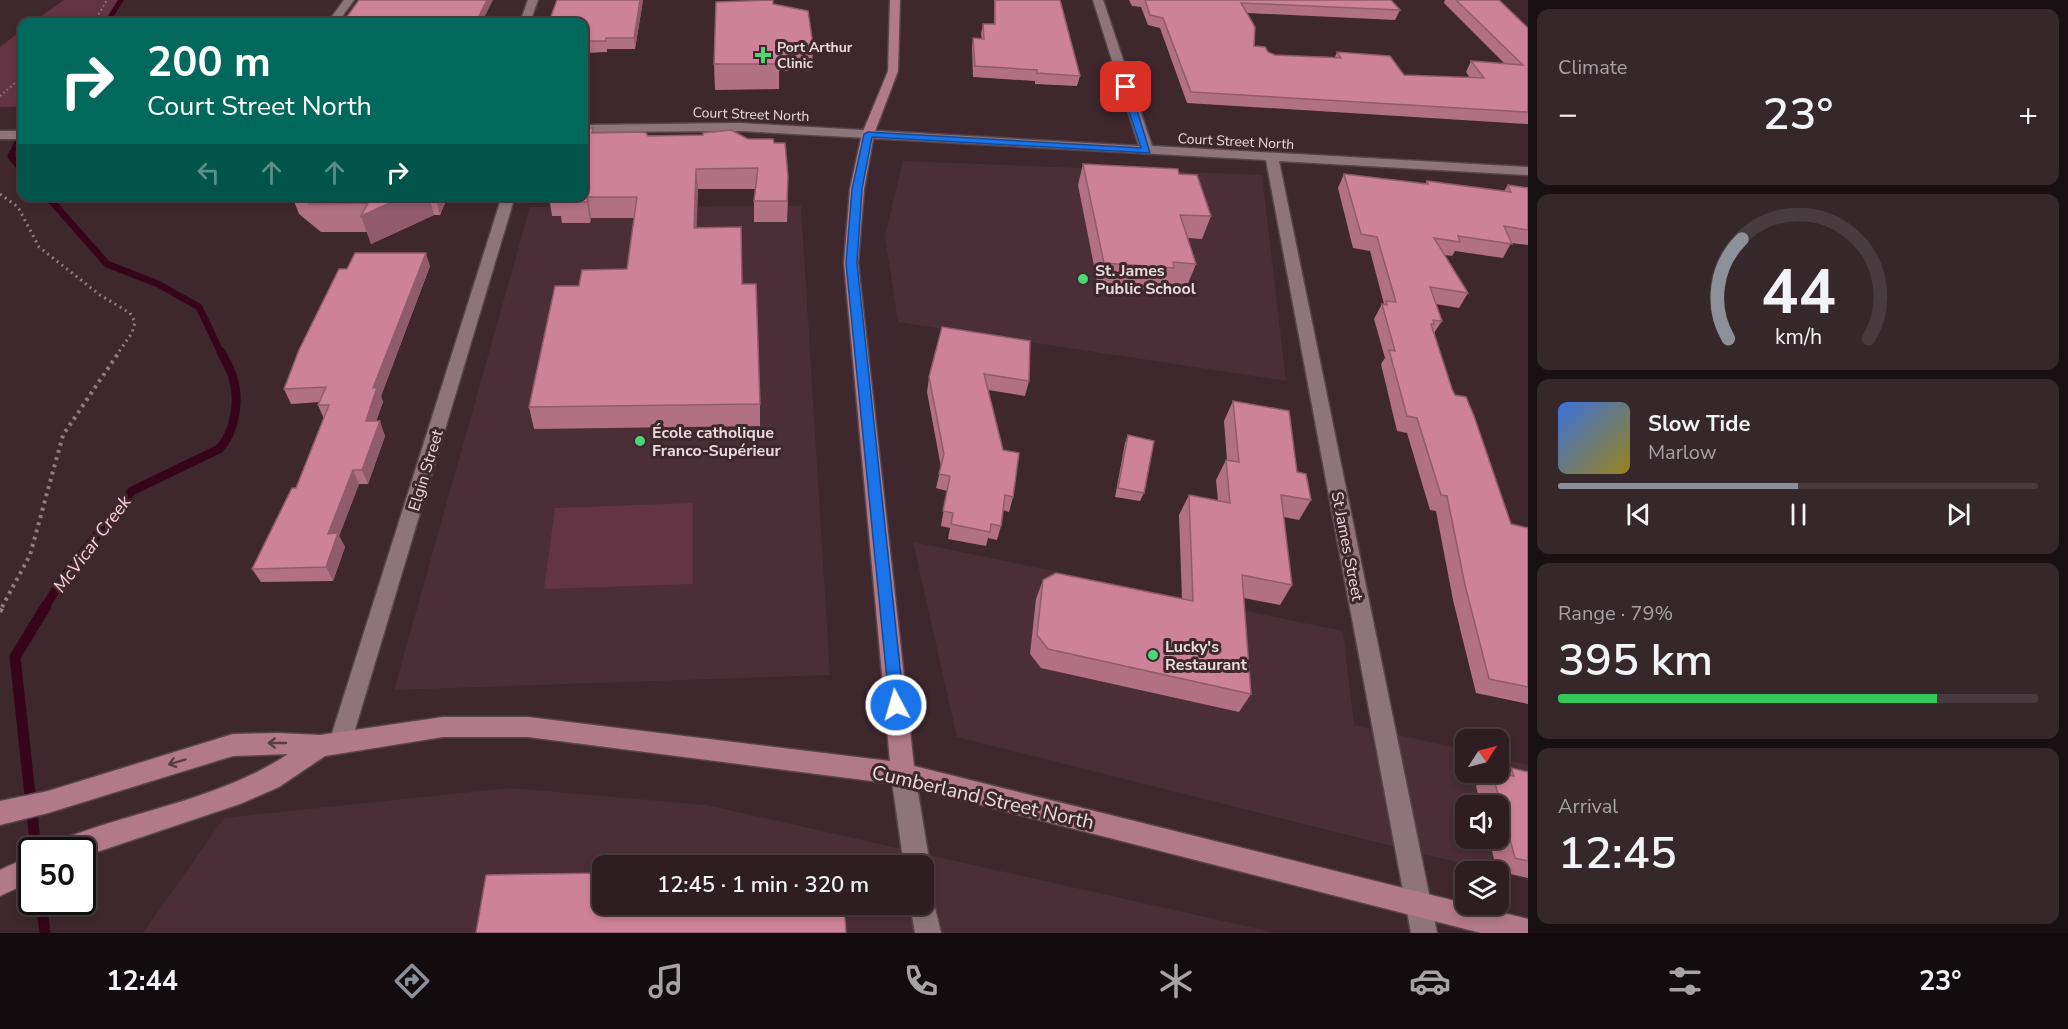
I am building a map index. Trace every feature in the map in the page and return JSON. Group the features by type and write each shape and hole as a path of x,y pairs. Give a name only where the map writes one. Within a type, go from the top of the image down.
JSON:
{"main road":[{"path":"895,0 893,71 868,134 857,189 851,263 903,774"},
{"name":"Cumberland Street North","path":"0,813 48,802 233,745 278,742 330,745 443,727 528,727 903,774 1528,932"},
{"name":"Cumberland Street North","path":"96,841 232,796 271,779 330,745"},
{"path":"0,883 18,874"}],"street":[{"path":"336,18 349,0"},
{"path":"526,18 533,0"},
{"path":"1098,0 1147,151"},
{"name":"Court Street North","path":"588,129 740,127 1528,171"},
{"path":"0,135 18,135"},
{"name":"St James Street","path":"1272,158 1424,933"},
{"name":"Elgin Street","path":"330,745 507,201"},
{"path":"903,774 915,855"},
{"path":"925,915 928,933"}],"path":[{"path":"96,18 107,0"},
{"path":"0,96 18,80"},
{"path":"0,194 18,207 39,248 100,295 130,313 135,322 132,333 63,435 30,555 0,612"}],"shaded area":[{"path":"64,0 121,0 111,18 39,18"},
{"path":"18,33 18,107 0,107 0,47"},
{"name":"St. James Public School","path":"903,161 1262,175 1286,381 898,322 885,236"},
{"name":"École catholique Franco-Supérieur","path":"801,206 830,675 394,690 530,207"},
{"path":"693,503 693,584 544,589 555,508"},
{"path":"913,542 1343,631 1354,725 1455,748 1455,783 1509,783 1509,760 1528,765 1528,880 1509,875 1509,861 1455,862 957,737"},
{"path":"509,788 706,805 929,855 592,855 592,915 934,915 934,856 1276,933 143,933 224,818"}],"building":[{"path":"359,0 487,0 478,18 346,18"},
{"path":"557,0 640,0 634,38 606,38 606,41 588,41 588,18 550,18"},
{"path":"773,0 773,4 808,11 813,45 778,45 779,64 714,64 716,2"},
{"path":"995,0 1060,0 1080,76 1037,73 1037,70 975,66 973,38 984,39 983,24 995,24"},
{"path":"1145,0 1391,0 1400,10 1241,3 1255,27 1254,46 1265,47 1268,52 1275,55 1341,58 1337,52 1390,56 1404,75 1484,78 1471,61 1523,65 1456,0 1499,0 1528,28 1528,112 1191,92 1163,18 1150,15"},
{"path":"588,128 593,128 592,133 645,132 648,136 703,135 703,133 731,130 748,139 773,139 774,143 785,143 788,177 787,201 754,201 758,168 696,169 694,228 741,227 742,284 756,284 760,404 529,407 555,286 579,286 582,270 627,269 637,197 588,197"},
{"path":"1083,164 1178,169 1179,174 1197,175 1211,216 1180,215 1196,264 1173,262 1174,268 1104,263"},
{"path":"1344,174 1428,184 1427,181 1511,192 1508,185 1528,188 1528,230 1504,226 1512,244 1458,236 1460,242 1434,238 1468,293 1430,287 1442,321 1433,320 1434,324 1431,324 1452,389 1455,395 1466,397 1511,524 1528,528 1528,687 1489,679 1465,585 1447,496 1441,495 1417,418 1407,416 1389,350 1395,351 1382,304 1387,305 1386,301 1396,302 1377,237 1361,234"},
{"path":"307,201 394,201 361,216 368,203 310,204"},
{"path":"559,201 587,201 587,202"},
{"path":"355,253 426,253 373,388 377,387 366,421 380,421 362,470 353,470 328,534 338,533 326,567 252,569 292,488 296,488 329,405 318,405 326,387 284,389 299,350 339,269 347,269"},
{"path":"942,327 1030,341 1029,381 984,374 1003,450 1019,453 1013,497 1005,495 1001,526 991,524 990,532 951,524 953,513 943,511 950,476 939,474 944,454 929,377"},
{"path":"1233,401 1289,411 1297,472 1306,474 1311,500 1281,495 1292,585 1242,575 1251,694 1048,649 1037,635 1043,580 1056,573 1193,601 1189,495 1230,503 1226,460 1239,462"},
{"path":"1128,435 1154,441 1144,493 1118,488"},
{"path":"1511,768 1528,772 1528,861 1515,858 1509,836 1509,795 1498,795 1495,783 1509,783 1509,775 1514,776"},
{"path":"592,873 592,915 845,915 846,933 476,933 486,875"}],"waterway":[{"name":"McVicar Creek","path":"110,18 121,0"},
{"name":"McVicar Creek","path":"11,155 18,140"},
{"name":"McVicar Creek","path":"12,154 11,156 18,165"},
{"name":"McVicar Creek","path":"51,201 107,264 158,284 199,307 221,353"},
{"name":"McVicar Creek","path":"45,607 63,578 132,491 219,449 224,442 235,416 236,396 232,375 221,352"},
{"name":"McVicar Creek","path":"35,837 15,657 46,606"},
{"name":"McVicar Creek","path":"43,915 45,933"}],"place":[{"name":"Port Arthur Clinic","path":"763,55"},
{"name":"St. James Public School","path":"1083,279"},
{"name":"École catholique Franco-Supérieur","path":"640,441"},
{"name":"Lucky's Restaurant","path":"1153,655"}],"route":[{"path":"896,705 851,263 857,189 868,134 1147,151 1126,87"}]}
